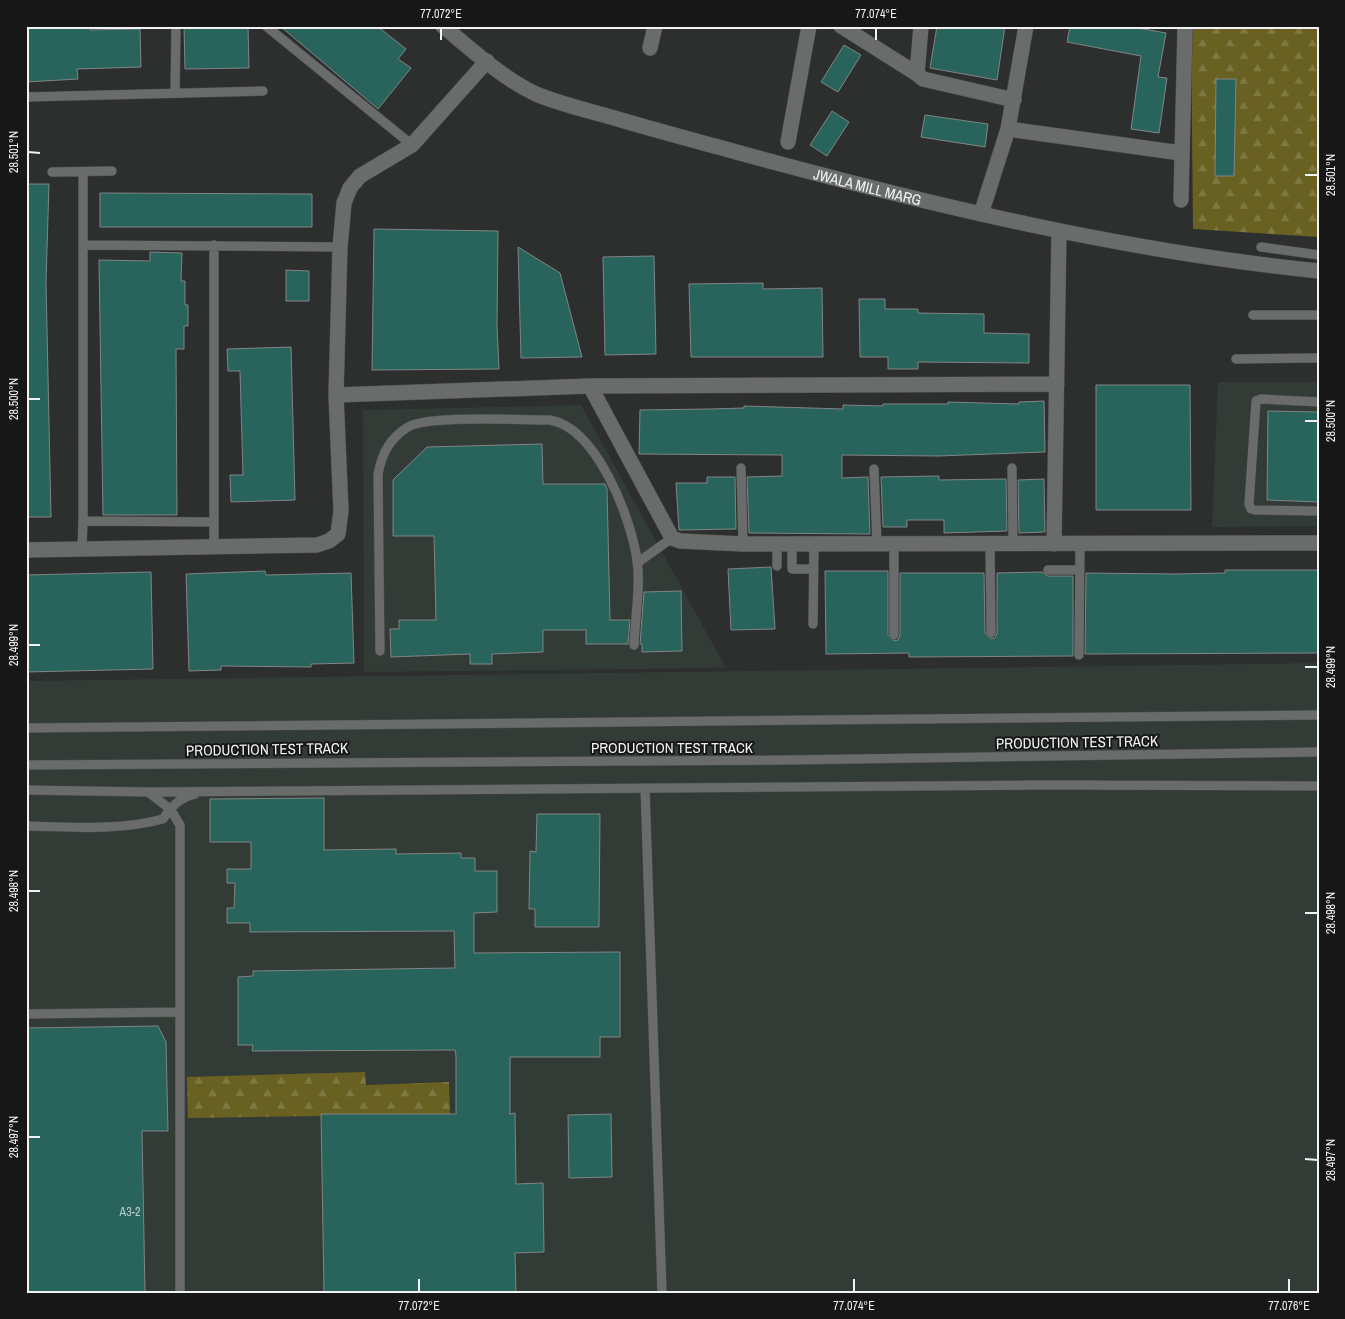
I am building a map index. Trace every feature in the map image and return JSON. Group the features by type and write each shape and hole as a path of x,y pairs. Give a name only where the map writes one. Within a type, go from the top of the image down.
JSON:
{"street":[{"name":"JWALA MILL MARG","path":"443,26 514,81 562,104 784,165 1059,232 1254,264 1319,270"},
{"path":"650,48 655,26"},
{"path":"788,142 809,26"},
{"path":"841,26 932,83 1014,100"},
{"path":"917,74 916,65 921,26"},
{"path":"981,214 1008,129 1026,26"},
{"path":"1181,200 1185,26"},
{"path":"26,550 317,545 329,541 338,534 341,511 336,395 340,247 344,203 350,188 360,176 412,145 487,61"},
{"path":"1008,129 1181,153"},
{"path":"1054,544 1059,232"},
{"path":"336,395 590,386 1057,384"},
{"path":"590,386 672,538 690,542 743,544 1319,543"}],"lane":[{"path":"175,93 176,26"},
{"path":"266,26 412,145"},
{"path":"26,96 263,90"},
{"path":"52,172 112,171"},
{"path":"82,548 83,172"},
{"path":"84,245 340,247"},
{"path":"214,245 214,547"},
{"path":"1261,247 1319,255"},
{"path":"1252,315 1319,314"},
{"path":"1236,359 1319,358"},
{"path":"1319,402 1261,399 1256,401 1249,504 1251,509 1255,510 1319,511"},
{"path":"380,651 378,474 386,448 394,438 409,426 420,422 550,420 563,422 572,428 589,448 617,492 631,531 638,563 634,645"},
{"path":"741,468 743,544"},
{"path":"1012,468 1013,543"},
{"path":"874,469 877,543"},
{"path":"82,521 214,522"},
{"path":"638,563 672,538"},
{"path":"777,566 784,543"},
{"path":"784,543 792,568 814,569"},
{"path":"990,543 990,632"},
{"path":"1079,655 1080,543"},
{"path":"813,624 814,544"},
{"path":"894,544 894,635"},
{"path":"1048,570 1080,570"},
{"path":"26,728 1319,715"},
{"name":"PRODUCTION TEST TRACK","path":"26,765 787,760 1319,752"},
{"path":"26,790 212,792 1072,785 1319,786"},
{"path":"645,788 662,1293"},
{"path":"148,792 170,808 180,825 180,1293"},
{"path":"26,826 140,825 163,819 170,808 187,796 212,792"},
{"path":"26,1014 179,1012"}],"shaded area":[{"path":"1218,382 1319,382 1319,526 1212,527"},
{"path":"581,405 726,668 364,672 363,410"},
{"path":"1319,663 1319,1293 26,1293 26,681"}],"green space":[{"path":"1191,26 1319,26 1319,237 1193,229"},
{"path":"365,1072 366,1085 449,1082 450,1114 188,1118 187,1077"}],"building":[{"path":"26,26 90,26 90,30 140,29 141,67 77,69 78,79 26,82"},
{"path":"184,26 248,26 249,68 185,69"},
{"path":"280,26 377,26 406,49 398,59 411,68 378,109"},
{"path":"937,26 1005,26 997,80 930,68"},
{"path":"1070,26 1127,26 1166,33 1158,77 1167,78 1159,133 1131,129 1141,56 1067,42"},
{"path":"844,45 861,55 838,92 821,82"},
{"path":"1216,79 1236,79 1234,176 1215,176"},
{"path":"832,111 849,122 827,156 810,145"},
{"path":"925,115 988,124 985,147 921,137"},
{"path":"26,184 49,184 46,282 51,517 27,517"},
{"path":"100,193 312,194 312,227 100,227"},
{"path":"374,229 498,231 497,325 499,369 372,370"},
{"path":"518,247 560,273 582,357 521,358"},
{"path":"150,252 182,253 181,281 185,281 185,305 188,305 188,326 184,326 184,349 176,349 177,515 103,515 99,260 150,261"},
{"path":"654,256 656,354 605,355 603,257"},
{"path":"286,270 309,271 309,301 286,301"},
{"path":"763,283 763,289 822,288 823,357 691,357 689,284"},
{"path":"859,299 885,299 885,309 918,309 918,313 984,314 984,333 1029,334 1029,363 918,362 918,369 888,369 888,357 860,357"},
{"path":"291,347 295,500 231,502 230,475 243,475 240,371 228,371 227,349"},
{"path":"1096,385 1190,385 1191,510 1096,510"},
{"path":"1044,401 1045,452 938,456 842,455 842,478 868,477 870,534 749,533 747,477 782,476 782,455 639,454 640,410 744,408 744,406 843,409 843,405 883,406 883,404 948,404 948,402 1019,404 1019,402"},
{"path":"1268,411 1319,412 1319,502 1267,500"},
{"path":"542,444 543,484 605,484 607,489 610,620 630,620 628,644 586,644 586,630 543,630 543,652 492,654 492,664 470,664 470,654 391,657 390,629 399,629 399,620 436,620 434,536 393,536 393,480 427,447"},
{"path":"939,476 939,480 1006,479 1007,531 944,533 944,520 907,520 907,527 883,527 881,477"},
{"path":"707,477 735,477 736,529 679,530 676,483 707,483"},
{"path":"1044,479 1045,532 1019,533 1018,480"},
{"path":"771,567 775,629 731,630 728,569"},
{"path":"1225,570 1319,570 1319,653 1085,654 1086,573 1225,573"},
{"path":"265,571 266,575 351,573 354,663 311,664 311,667 221,666 221,670 189,671 186,574"},
{"path":"825,571 888,571 888,635 894,641 898,640 900,635 900,573 984,573 985,633 991,639 995,638 997,633 997,573 1042,572 1048,576 1073,576 1073,656 909,657 909,653 826,654"},
{"path":"151,572 153,669 26,672 26,575"},
{"path":"681,591 682,651 642,652 642,644 640,644 644,592"},
{"path":"324,798 324,850 396,849 396,854 461,853 461,858 475,858 475,871 497,871 497,912 474,913 474,953 620,952 620,1037 600,1037 600,1057 510,1057 510,1114 515,1113 516,1184 543,1183 544,1252 515,1253 516,1293 324,1293 321,1114 456,1114 456,1056 455,1050 252,1051 253,1045 238,1045 238,977 253,976 253,971 455,968 454,931 250,932 250,923 227,923 227,908 234,908 235,883 227,883 227,869 251,869 251,842 210,842 210,799"},
{"path":"537,814 600,814 599,927 535,927 535,909 529,909 530,851 536,852"},
{"path":"158,1026 166,1042 168,1131 142,1131 145,1293 26,1293 26,1028"},
{"path":"611,1114 612,1177 569,1178 568,1115"}]}
